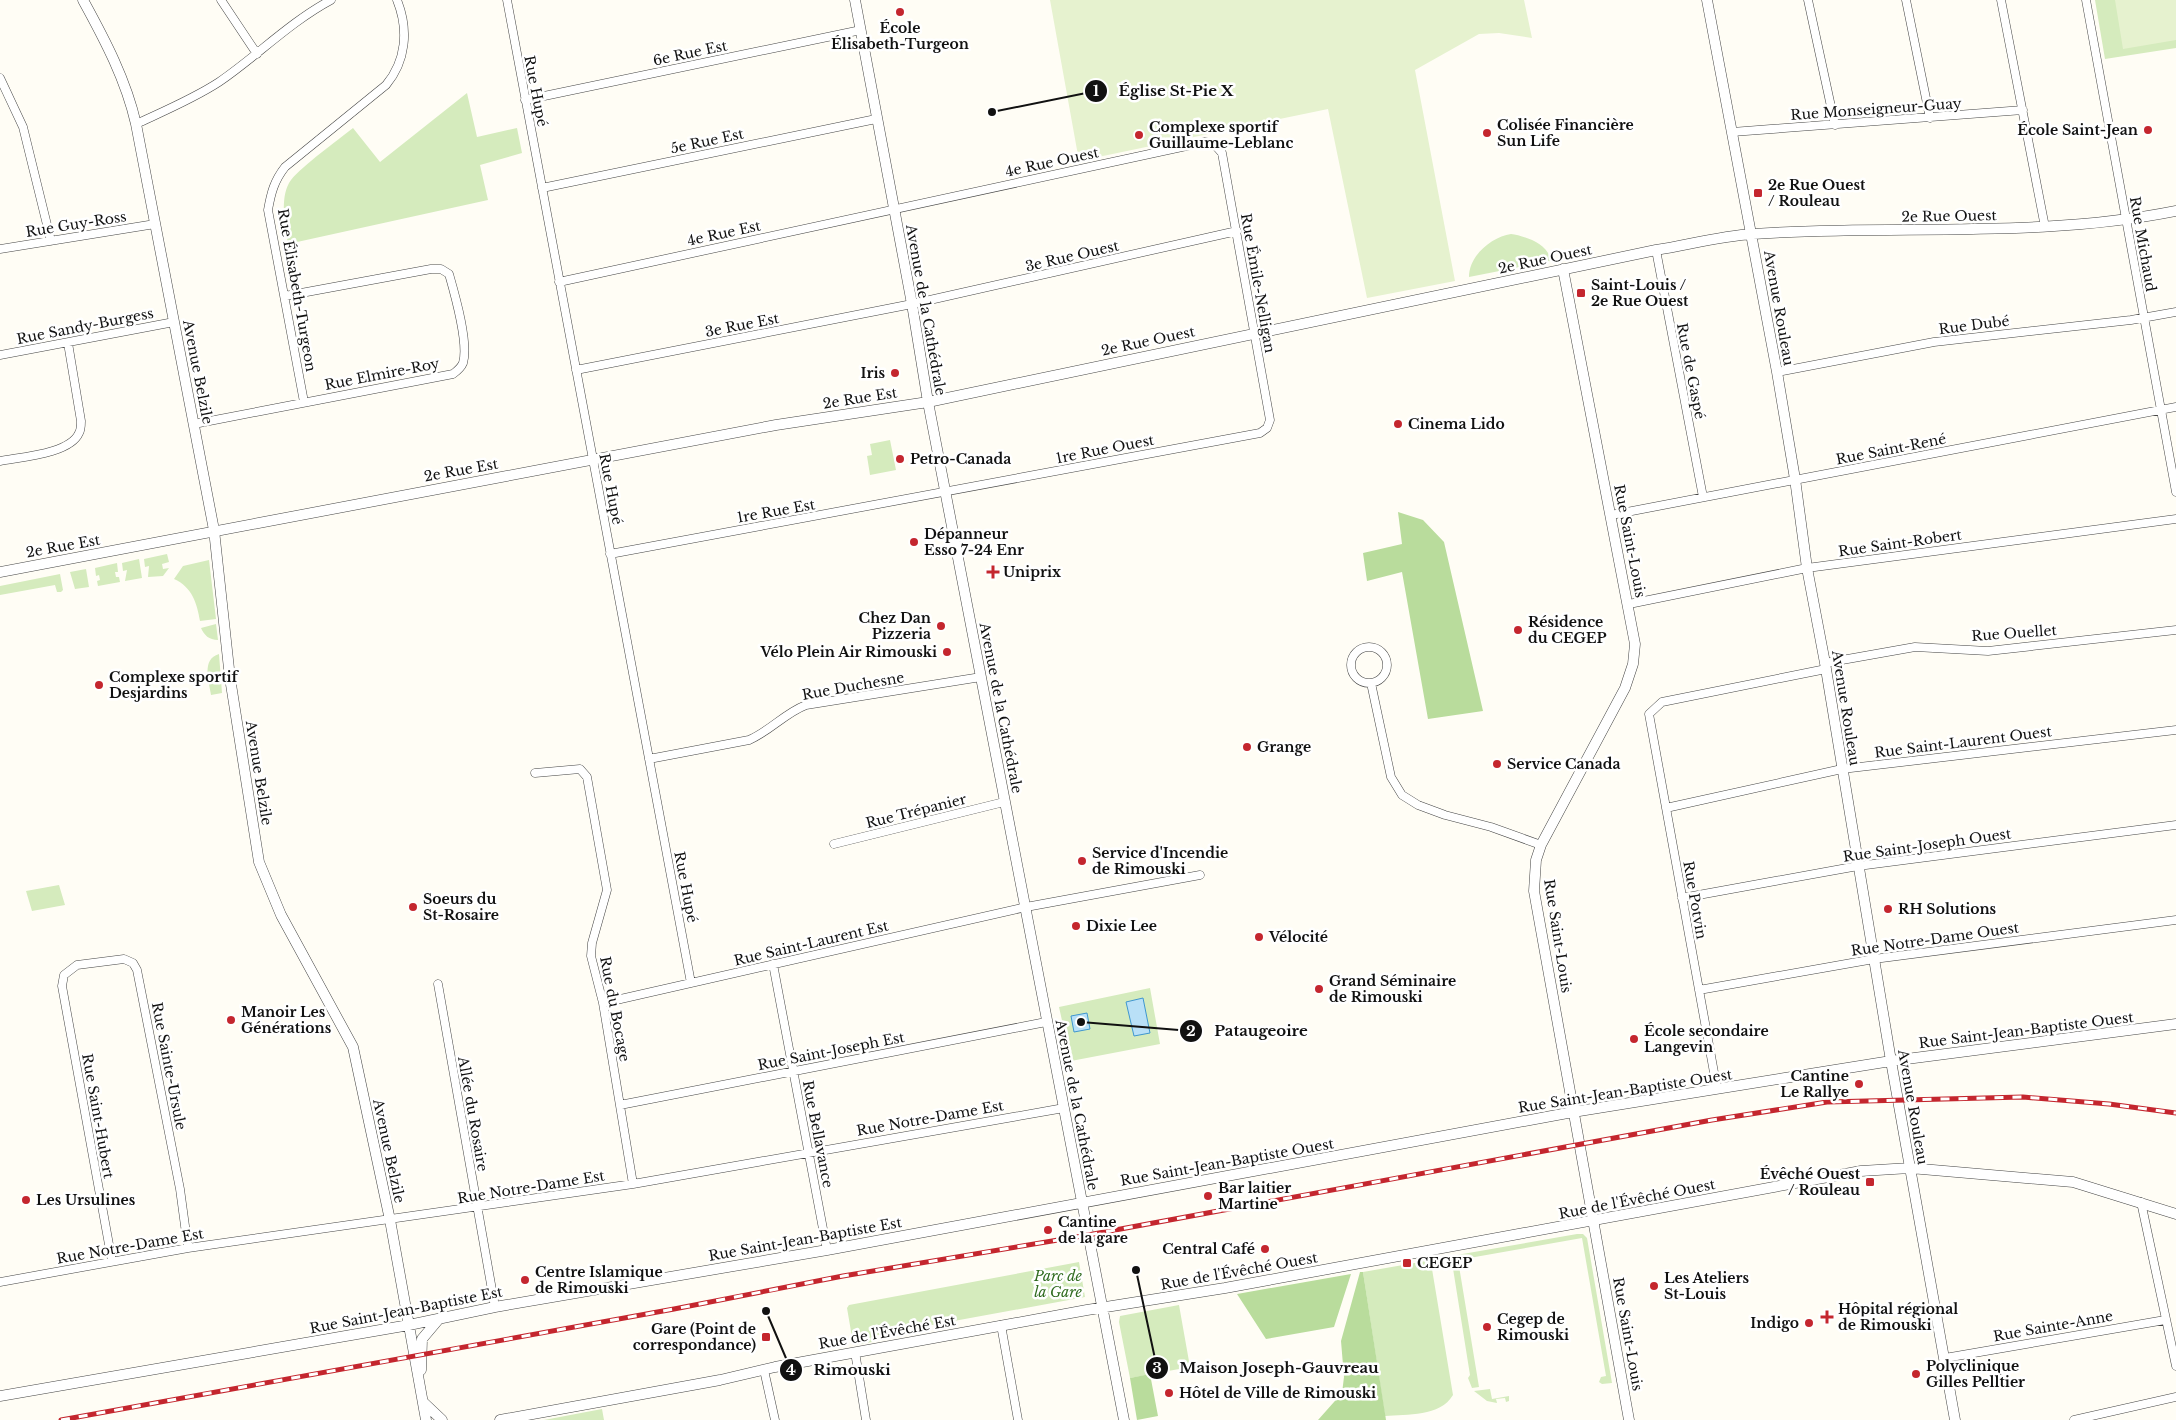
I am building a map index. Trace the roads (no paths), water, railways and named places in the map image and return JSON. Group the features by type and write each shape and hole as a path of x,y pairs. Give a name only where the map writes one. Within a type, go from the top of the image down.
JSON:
{"street":[{"name":"Avenue Belzile","path":"83,0 109,48 131,101 136,124 214,530 232,688 259,862 281,915 353,1047 390,1220 426,1420"},
{"path":"222,0 257,54"},
{"path":"136,124 188,101 218,82 310,12 330,0"},
{"name":"Rue Élisabeth-Turgeon","path":"304,402 268,210 276,178 285,167 386,85 394,76 401,63 405,46 397,0"},
{"name":"Rue Hupé","path":"507,0 691,983"},
{"name":"Avenue de la Cathédrale","path":"855,0 912,304 928,402 1124,1420"},
{"name":"Avenue Rouleau","path":"1707,0 1752,234 1796,480 1807,568 1826,666 1891,1061 1955,1420"},
{"path":"1808,0 1835,125"},
{"path":"1906,0 1930,118"},
{"path":"2001,0 2045,227"},
{"name":"Rue Michaud","path":"2086,0 2176,492"},
{"name":"6e Rue Est","path":"525,100 860,30"},
{"path":"0,78 23,127 51,241"},
{"name":"Rue Monseigneur-Guay","path":"1732,132 2022,110"},
{"name":"5e Rue Est","path":"542,188 876,119"},
{"name":"4e Rue Ouest","path":"894,208 1205,142 1214,144"},
{"name":"Rue Émile-Nelligan","path":"1214,144 1222,153 1237,232 1270,420 1267,428"},
{"name":"4e Rue Est","path":"559,282 894,208"},
{"name":"2e Rue Ouest","path":"928,402 1656,250 1752,234 2045,227 2126,221 2176,211"},
{"name":"Rue Guy-Ross","path":"0,249 156,224"},
{"name":"3e Rue Ouest","path":"912,304 1237,232"},
{"name":"Rue de Gaspé","path":"1656,250 1703,497"},
{"name":"Rue Elmire-Roy","path":"194,424 453,374 464,361 461,323 450,274 441,269 431,269 285,296"},
{"name":"Rue Saint-Louis","path":"1563,270 1635,644 1633,664 1625,688 1541,845 1536,860 1534,891 1573,1112 1595,1220 1629,1420"},
{"name":"3e Rue Est","path":"576,370 912,304"},
{"name":"Rue Dubé","path":"1777,372 1934,342 2144,318 2176,312"},
{"name":"Rue Sandy-Burgess","path":"0,355 174,322"},
{"path":"0,461 60,449 70,444 79,434 81,421 68,343"},
{"name":"2e Rue Est","path":"0,572 776,425 928,402"},
{"name":"Rue Saint-René","path":"1611,515 2176,406"},
{"name":"1re Rue Ouest","path":"946,492 1260,433 1267,428"},
{"name":"1re Rue Est","path":"610,554 946,492"},
{"name":"Rue Saint-Robert","path":"1628,604 1807,568 2176,519"},
{"name":"Rue Ouellet","path":"1649,714 1662,702 1915,647 1988,651 2176,630"},
{"path":"1366,647 1372,647 1382,652 1386,662 1386,668 1381,678 1372,683 1359,680 1352,671 1351,665 1355,653 1366,647"},
{"name":"Rue Duchesne","path":"649,759 750,740 759,736 794,710 806,705 981,678"},
{"path":"1372,683 1391,777 1402,795 1418,805 1445,815 1491,827 1541,845"},
{"name":"Rue Potvin","path":"1649,714 1717,1089"},
{"name":"Rue Saint-Laurent Ouest","path":"1666,808 1842,769 2176,730"},
{"name":"Rue du Bocage","path":"535,773 580,769 587,777 606,890 592,942 591,956 602,1003 633,1184"},
{"name":"Rue Trépanier","path":"834,844 1004,802"},
{"name":"Rue Saint-Joseph Ouest","path":"1682,898 1858,866 2176,825"},
{"path":"1026,907 1200,875"},
{"name":"Rue Saint-Laurent Est","path":"602,1003 1026,907"},
{"name":"Rue Notre-Dame Ouest","path":"1699,990 1874,959 2176,920"},
{"name":"Rue Sainte-Ursule","path":"64,975 77,965 124,959 133,962 137,970 180,1189 188,1248"},
{"name":"Rue Bellavance","path":"773,964 827,1250"},
{"name":"Rue Saint-Hubert","path":"64,975 62,986 112,1260"},
{"name":"Allée du Rosaire","path":"438,984 476,1208 495,1307"},
{"name":"Rue Saint-Joseph Est","path":"620,1105 1046,1022"},
{"name":"Rue Saint-Jean-Baptiste Ouest","path":"1082,1202 1573,1112 1891,1061 2176,1024"},
{"name":"Rue Notre-Dame Est","path":"0,1282 112,1260 188,1248 633,1184 1064,1108"},
{"name":"Rue de l'Évêché Ouest","path":"1102,1308 1861,1171 1910,1168 2073,1182 2176,1214"},
{"name":"Rue Saint-Jean-Baptiste Est","path":"0,1396 409,1326 495,1307 827,1250 1082,1202"},
{"path":"2141,1202 2176,1366"},
{"name":"Rue de l'Évêché Est","path":"500,1420 711,1382 855,1352 1102,1308"},
{"path":"419,1380 422,1339 438,1320"},
{"name":"Rue Sainte-Anne","path":"1944,1358 2165,1320"},
{"path":"1001,1325 1018,1420"},
{"path":"855,1352 866,1420"},
{"path":"764,1370 775,1420"},
{"path":"2074,1420 2176,1397"},
{"path":"424,1404 442,1420"}],"water":[{"path":"1143,998 1150,1033 1134,1036 1126,1002"},
{"path":"1087,1013 1090,1029 1074,1032 1071,1016"}],"railway":[{"path":"61,1420 674,1309 843,1276 1088,1235 1712,1120 1827,1102 2023,1097 2109,1104 2176,1113"}],"place":[{"name":"École Élisabeth-Turgeon","path":"900,12"},
{"name":"Église St-Pie X","path":"992,112"},
{"name":"École Saint-Jean","path":"2148,130"},
{"name":"Colisée Financière Sun Life","path":"1487,133"},
{"name":"Complexe sportif Guillaume-Leblanc","path":"1139,135"},
{"name":"2e Rue Ouest / Rouleau","path":"1758,193"},
{"name":"Saint-Louis / 2e Rue Ouest","path":"1581,293"},
{"name":"Iris","path":"895,373"},
{"name":"Cinema Lido","path":"1398,424"},
{"name":"Petro-Canada","path":"900,459"},
{"name":"Dépanneur Esso 7-24 Enr","path":"914,542"},
{"name":"Uniprix","path":"993,572"},
{"name":"Chez Dan Pizzeria","path":"941,626"},
{"name":"Résidence du CEGEP","path":"1518,630"},
{"name":"Vélo Plein Air Rimouski","path":"947,652"},
{"name":"Complexe sportif Desjardins","path":"99,685"},
{"name":"Grange","path":"1247,747"},
{"name":"Service Canada","path":"1497,764"},
{"name":"Service d'Incendie de Rimouski","path":"1082,861"},
{"name":"Soeurs du St-Rosaire","path":"413,907"},
{"name":"RH Solutions","path":"1888,909"},
{"name":"Dixie Lee","path":"1076,926"},
{"name":"Vélocité","path":"1259,937"},
{"name":"Grand Séminaire de Rimouski","path":"1319,989"},
{"name":"Manoir Les Générations","path":"231,1020"},
{"name":"Pataugeoire","path":"1081,1022"},
{"name":"École secondaire Langevin","path":"1634,1039"},
{"name":"Cantine Le Rallye","path":"1859,1084"},
{"name":"Évêché Ouest / Rouleau","path":"1870,1182"},
{"name":"Bar laitier Martine","path":"1208,1196"},
{"name":"Les Ursulines","path":"26,1200"},
{"name":"Cantine de la gare","path":"1048,1230"},
{"name":"Central Café","path":"1265,1249"},
{"name":"CEGEP","path":"1407,1263"},
{"name":"Maison Joseph-Gauvreau","path":"1136,1270"},
{"name":"Centre Islamique de Rimouski","path":"525,1280"},
{"name":"Les Ateliers St-Louis","path":"1654,1286"},
{"name":"Rimouski","path":"766,1311"},
{"name":"Hôpital régional de Rimouski","path":"1827,1317"},
{"name":"Indigo","path":"1809,1323"},
{"name":"Cegep de Rimouski","path":"1487,1327"},
{"name":"Gare (Point de correspondance)","path":"766,1337"},
{"name":"Polyclinique Gilles Pelltier","path":"1916,1374"},
{"name":"Hôtel de Ville de Rimouski","path":"1169,1393"}],"park label":[{"name":"Parc de la Gare","path":"1058,1284"}]}
